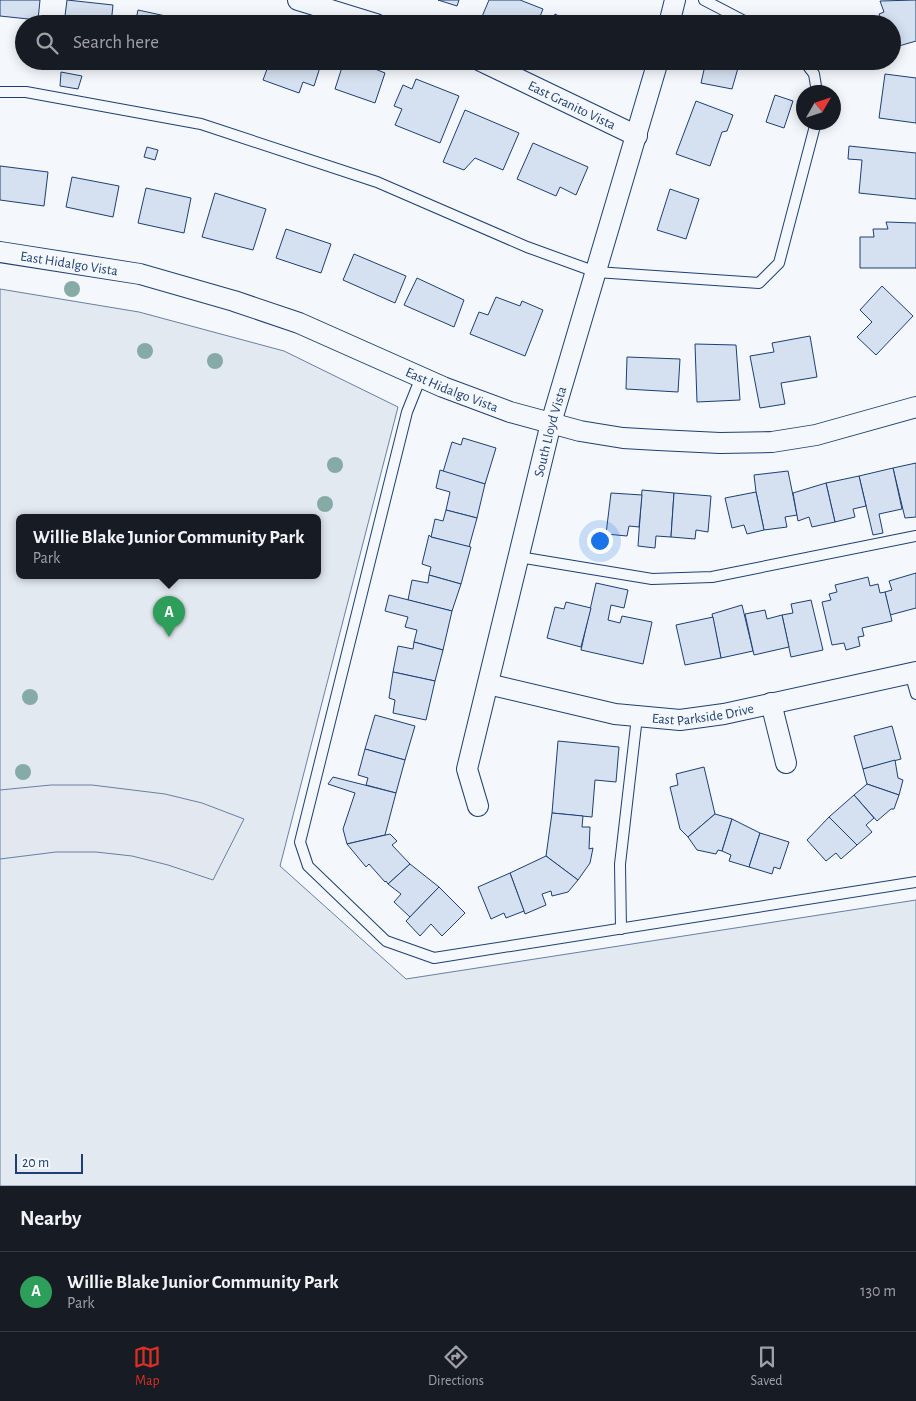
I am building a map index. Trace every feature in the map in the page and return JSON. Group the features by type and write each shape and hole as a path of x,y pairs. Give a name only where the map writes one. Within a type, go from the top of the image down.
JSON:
{"street":[{"path":"298,0 347,15"},
{"path":"672,15 676,0"},
{"name":"East Granito Vista","path":"500,70 637,136"},
{"name":"South Lloyd Vista","path":"478,806 467,769 551,423 655,70"},
{"name":"East Hidalgo Vista","path":"0,252 140,274 234,300 299,323 421,377 510,412 580,431 623,438 720,443 772,442 816,435 916,407"},
{"name":"East Parkside Drive","path":"488,684 615,714 680,720 724,714 913,672"},
{"path":"771,703 786,764"}],"lane":[{"path":"704,0 733,15"},
{"path":"811,70 814,74 816,85"},
{"path":"0,92 26,92 201,124 377,182 527,247 596,272 759,283 779,263 814,130"},
{"path":"421,377 407,412 300,842 308,866 386,941 434,958 916,882"},
{"path":"519,557 652,579 712,577 916,536"},
{"path":"913,672 916,694"},
{"path":"621,929 620,864 637,717"}],"shaded area":[{"path":"0,289 139,312 284,351 398,407 280,866 406,979 916,900 916,1186 0,1186"},
{"path":"51,785 92,785 165,794 202,803 244,819 213,880 168,865 132,856 96,852 56,852 0,859 0,790"}],"building":[{"path":"0,0 40,0 38,15 15,15 15,18 0,16"},
{"path":"67,0 113,5 112,15 65,15"},
{"path":"438,0 459,0 457,6"},
{"path":"489,0 520,0 543,9 541,15 483,15"},
{"path":"916,0 916,41 901,45 901,15 879,15 884,12 880,1"},
{"path":"138,10 161,15 137,15"},
{"path":"267,70 319,70 314,86 303,82 299,93 263,80"},
{"path":"341,70 378,70 385,73 375,103 335,89"},
{"path":"704,70 737,70 732,89 701,83"},
{"path":"61,72 82,76 78,89 60,86"},
{"path":"885,74 916,78 916,123 879,118"},
{"path":"416,79 459,96 440,143 395,125 402,109 394,106 403,85 412,89"},
{"path":"775,95 793,101 784,128 766,122"},
{"path":"696,101 733,115 727,131 722,132 710,166 676,154"},
{"path":"465,110 519,133 503,170 475,158 464,170 443,162"},
{"path":"533,143 588,167 576,195 560,187 556,196 517,179"},
{"path":"849,146 916,153 916,199 859,193 862,160 848,159"},
{"path":"147,147 158,150 155,160 144,157"},
{"path":"0,166 48,172 44,206 0,200"},
{"path":"72,177 119,186 113,217 66,207"},
{"path":"146,188 191,198 184,233 138,223"},
{"path":"670,189 699,199 686,239 657,230"},
{"path":"215,193 266,209 253,250 202,237"},
{"path":"886,222 916,223 916,268 860,268 860,237 874,237 873,229 888,229"},
{"path":"286,229 331,244 321,273 276,258"},
{"path":"354,254 406,276 395,303 343,280"},
{"path":"417,278 464,300 454,327 404,305"},
{"path":"882,286 913,316 876,355 857,337 872,322 860,310"},
{"path":"496,297 520,306 522,301 543,310 525,356 470,334 479,312 488,315"},
{"path":"810,336 817,377 781,383 785,404 760,408 750,356 774,352 772,343"},
{"path":"695,344 736,345 740,400 697,402"},
{"path":"627,357 680,359 678,392 626,389"},
{"path":"463,438 496,448 485,484 443,472 452,442 461,445"},
{"path":"916,463 916,517 905,518 893,468"},
{"path":"893,468 902,509 879,514 883,533 873,535 859,476"},
{"path":"440,470 485,484 477,518 446,510 450,492 436,488"},
{"path":"788,471 797,515 785,517 787,527 764,530 754,475"},
{"path":"859,476 866,506 853,509 855,517 835,522 826,483"},
{"path":"826,483 835,522 812,527 809,517 798,521 793,493"},
{"path":"642,490 674,493 671,537 656,536 655,548 638,546"},
{"path":"756,492 764,530 747,534 744,525 732,528 725,498"},
{"path":"611,493 642,495 639,527 629,526 627,536 606,534"},
{"path":"674,493 711,496 708,532 696,530 695,539 671,537"},
{"path":"446,510 477,518 469,547 431,537 435,519 443,521"},
{"path":"429,535 471,547 461,584 429,575 431,567 422,564"},
{"path":"916,573 916,608 890,615 885,592 892,590 889,581"},
{"path":"429,575 461,584 452,611 408,600 412,580 428,583"},
{"path":"868,577 870,586 878,584 880,593 885,592 892,621 862,628 864,636 858,637 860,646 846,650 844,643 832,645 822,602 831,600 829,594 837,592 835,585"},
{"path":"596,583 628,590 624,608 611,605 608,620 620,623 622,616 652,622 643,664 581,650"},
{"path":"389,595 452,611 443,650 414,642 417,630 405,627 408,617 385,611"},
{"path":"811,600 823,650 791,657 782,615 793,613 791,604"},
{"path":"566,602 591,608 581,647 547,638 555,607 564,609"},
{"path":"742,605 753,651 721,658 712,614"},
{"path":"765,610 767,619 782,615 789,647 754,655 745,614"},
{"path":"713,617 721,658 685,665 676,625"},
{"path":"414,642 443,650 435,681 393,672 398,646 413,649"},
{"path":"393,672 435,681 426,720 393,713 395,700 389,698"},
{"path":"375,715 415,726 405,760 365,749"},
{"path":"892,726 901,759 863,769 854,736"},
{"path":"558,741 619,747 616,782 595,780 592,817 552,813"},
{"path":"365,749 405,760 396,793 366,785 368,778 358,775"},
{"path":"895,760 898,778 903,780 899,795 867,784 863,769"},
{"path":"704,767 715,814 688,837 680,829 670,787 678,785 676,774"},
{"path":"333,777 396,793 385,835 347,844 343,829 355,793 328,784"},
{"path":"867,784 899,795 894,809 891,809 877,821 854,795"},
{"path":"854,795 874,818 866,825 872,832 857,845 829,817"},
{"path":"552,813 583,816 582,827 590,827 589,849 593,848 590,863 578,880 546,856"},
{"path":"715,814 732,819 722,851 718,850 716,854 697,850 688,837"},
{"path":"829,817 857,845 841,859 836,853 826,861 807,840"},
{"path":"732,819 760,833 749,867 729,861 731,855 722,851"},
{"path":"760,833 789,842 780,869 774,867 772,874 749,867"},
{"path":"390,834 397,841 392,845 410,864 388,884 369,864 366,867 347,844"},
{"path":"546,856 578,880 568,892 552,896 551,891 542,894 546,905 525,914 510,873"},
{"path":"410,864 439,887 410,917 394,902 401,894 388,884"},
{"path":"510,873 524,911 506,918 504,913 491,919 478,887"},
{"path":"439,887 465,913 442,936 431,924 420,936 406,921"}],"place":[{"name":"Willie Blake Junior Community Park","path":"169,637"}]}
